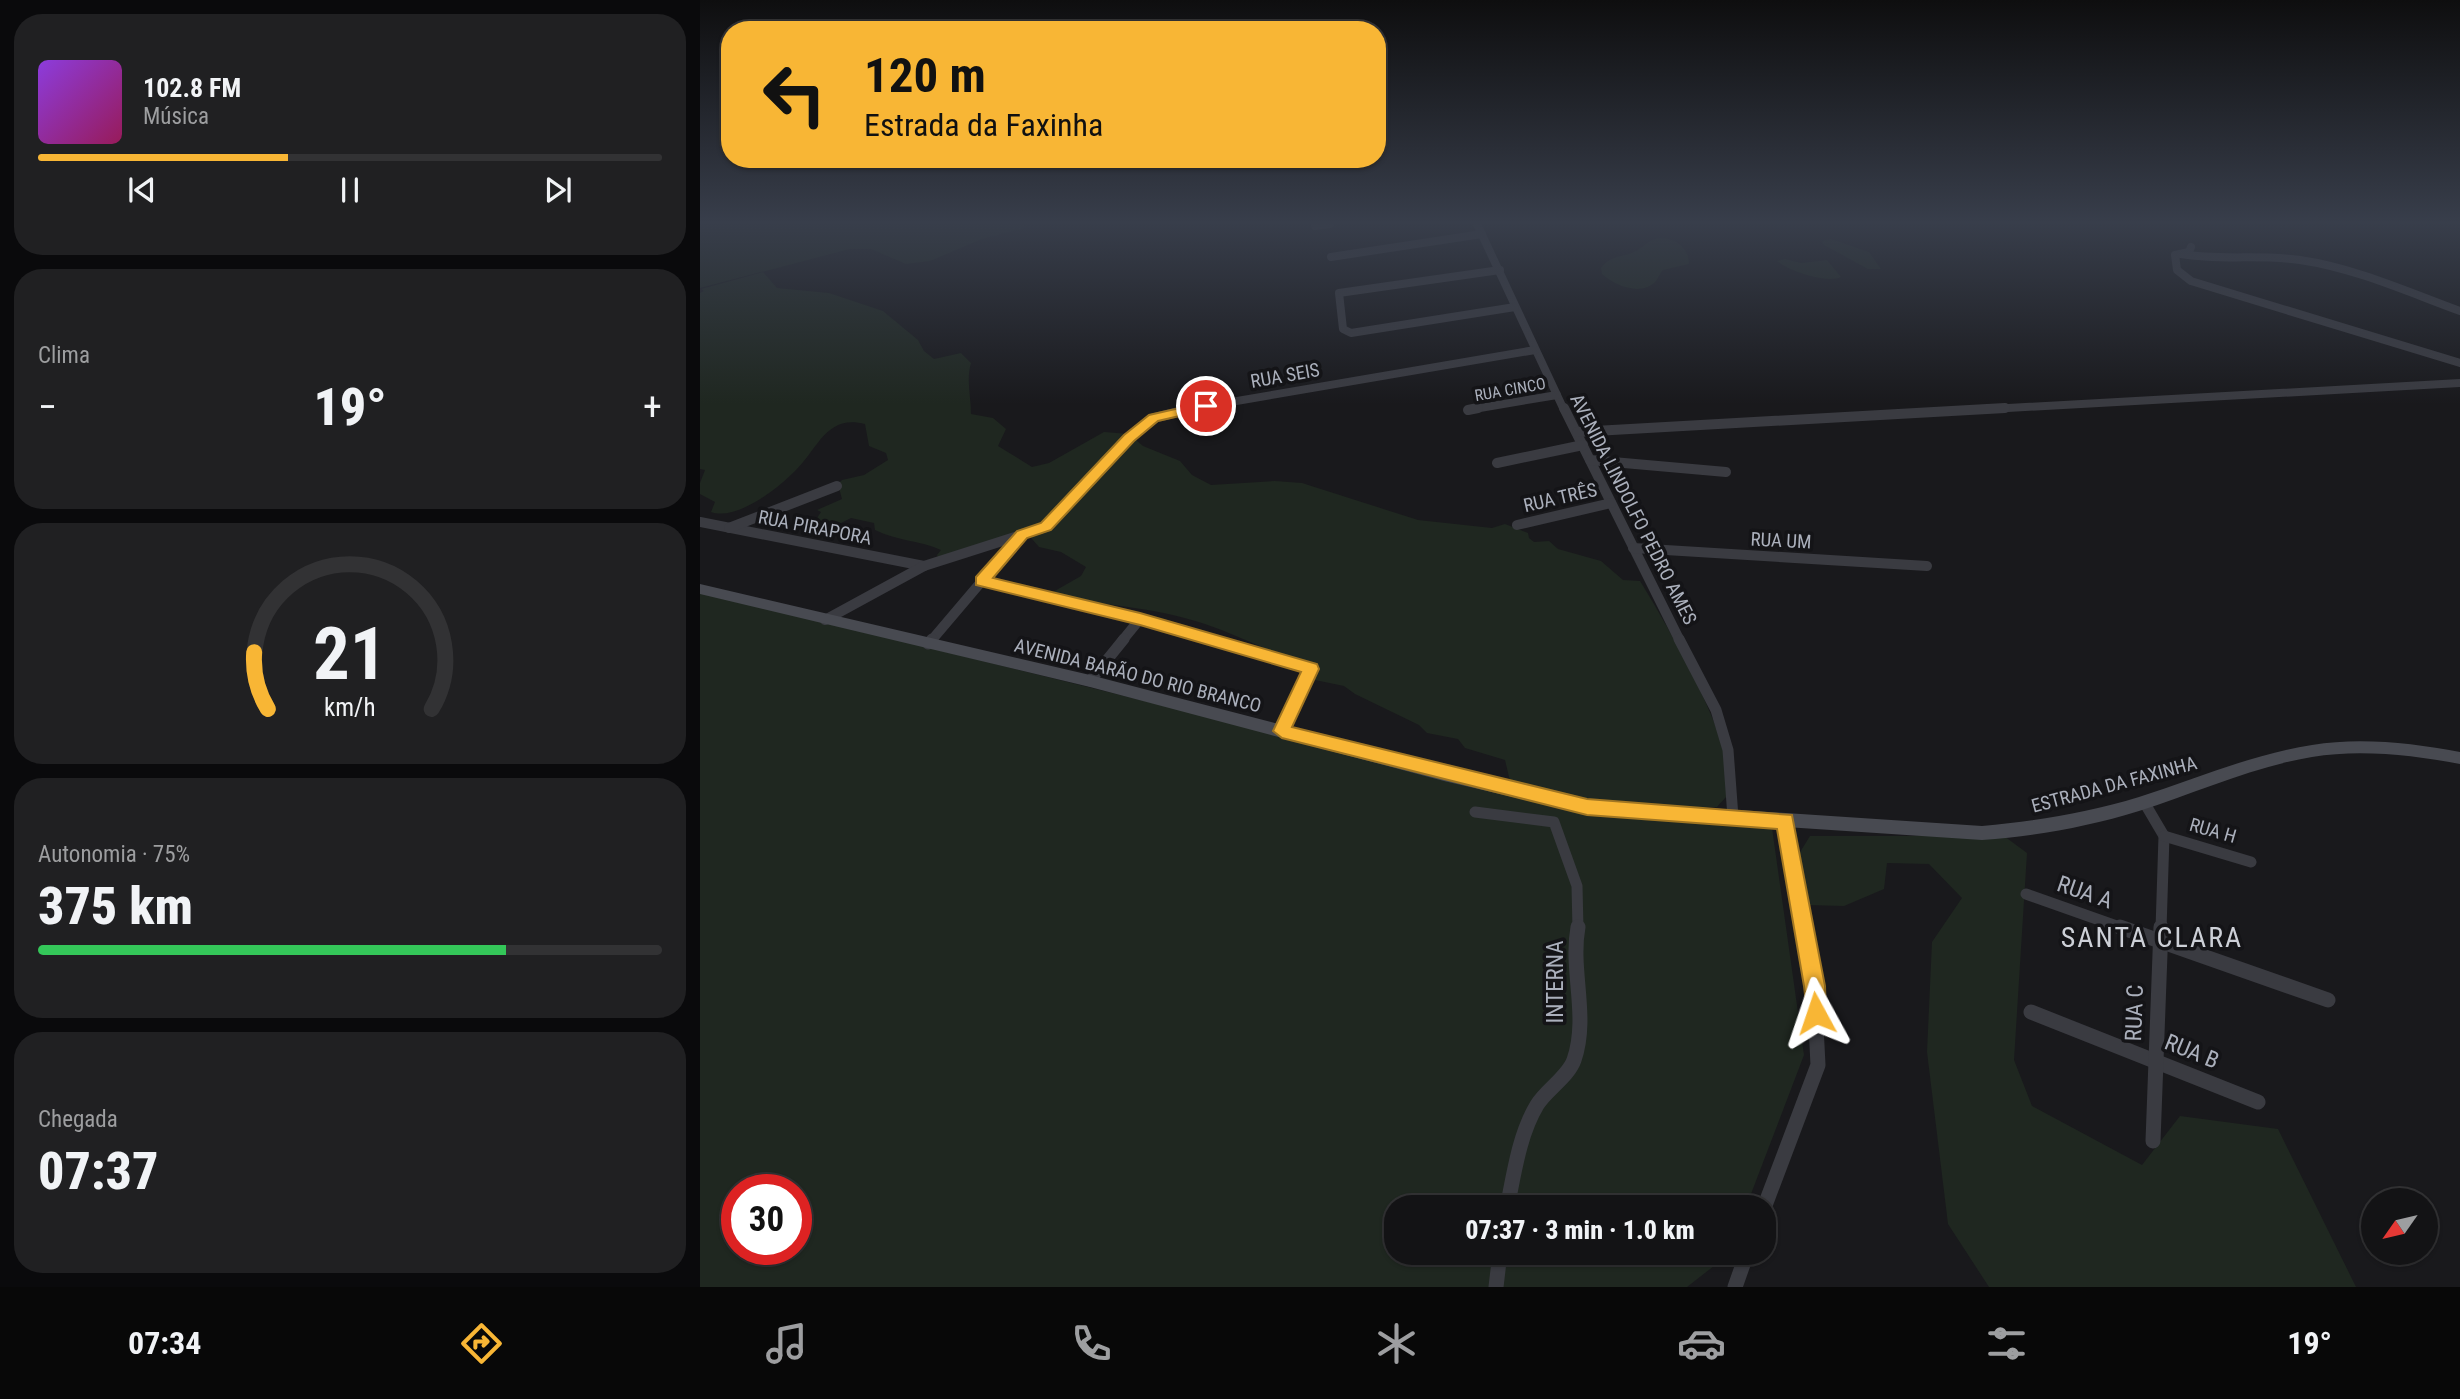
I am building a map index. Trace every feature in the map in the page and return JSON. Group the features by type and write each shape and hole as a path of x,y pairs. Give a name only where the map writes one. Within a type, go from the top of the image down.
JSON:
{"street":[{"path":"1402,284 1339,293 1337,296 1343,329 1351,333 1515,307"},
{"name":"AVENIDA LINDOLFO PEDRO AMES","path":"1506,284 1557,395 1717,710 1728,750 1733,817"},
{"path":"2202,284 2460,363"},
{"path":"2380,284 2460,311"},
{"name":"RUA SEIS","path":"825,620 924,566 1046,527 1129,438 1154,418 1178,411 1535,350"},
{"path":"1577,432 2460,383"},
{"name":"RUA CINCO","path":"1468,410 1557,395"},
{"path":"1497,463 1583,446"},
{"path":"1590,460 1726,472"},
{"path":"729,528 837,486"},
{"name":"RUA TRÊS","path":"1517,525 1611,503"},
{"name":"RUA PIRAPORA","path":"700,522 924,566"},
{"path":"928,645 1022,534"},
{"name":"RUA UM","path":"1633,548 1927,566"},
{"path":"982,581 1140,619 1311,669 1282,731"},
{"name":"AVENIDA BARÃO DO RIO BRANCO","path":"700,589 928,645 1090,681 1587,807 1733,817"},
{"path":"1090,681 1140,619"},
{"name":"ESTRADA DA FAXINHA","path":"1733,817 1982,833 2047,827 2144,802 2298,753 2371,748 2435,753 2460,758"},
{"path":"2144,802 2164,836"},
{"name":"INTERNA","path":"1475,812 1554,822 1577,886 1578,927 1575,943 1582,1011 1574,1062 1537,1105 1522,1140 1510,1195"},
{"path":"1769,1195 1818,1065 1814,986 1785,821"},
{"name":"RUA H","path":"2164,836 2251,862"},
{"name":"RUA C","path":"2152,1141 2164,836"},
{"name":"RUA A","path":"2026,894 2328,1000"},
{"name":"RUA B","path":"2031,1012 2258,1102"},
{"path":"1496,1287 1499,1265"},
{"path":"1735,1287 1743,1265"}],"shaded area":[{"path":"719,284 774,284 777,288 829,293 883,311 918,340 924,351 934,359 961,353 971,363 971,414 993,418 1006,429 998,446 1032,467 1049,463 1104,432 1129,434 1143,446 1180,461 1192,475 1211,485 1275,481 1302,483 1418,520 1492,528 1505,524 1528,533 1534,542 1549,541 1558,549 1601,561 1623,580 1640,581 1666,624 1698,686 1724,749 1729,775 1728,794 1717,807 1665,806 1587,800 1535,789 1510,781 1505,760 1465,748 1458,739 1427,733 1419,725 1344,686 1310,679 1315,666 1186,618 1046,596 1081,576 1086,567 1061,552 1039,547 1026,532 939,560 937,555 941,550 883,534 875,530 874,523 851,518 837,525 815,521 821,512 817,510 842,499 838,484 842,480 864,475 888,460 886,453 869,446 865,424 852,422 832,429 795,471 756,502 733,512 711,512 715,502 700,494 700,483 705,470 700,469 700,293 704,291 701,289"},
{"path":"1618,284 1652,284 1641,289"},
{"path":"700,591 1585,810 1772,828 1804,1055 1751,1195 1384,1195 1384,1265 1715,1265 1687,1287 700,1287"},
{"path":"1810,836 2004,836 2027,853 2014,1060 2032,1106 2142,1165 2180,1116 2278,1129 2356,1287 1989,1287 1948,1224 1927,1052 1932,942 1962,898 1929,864 1887,863 1884,889 1844,906 1806,905 1797,857"}],"district":[{"name":"SANTA CLARA","path":"2152,937"}],"route":[{"path":"1206,406 1154,418 1129,438 1046,527 1022,534 982,581 1140,619 1311,669 1282,731 1500,788 1587,807 1785,821 1814,986 1816,1013"}]}
